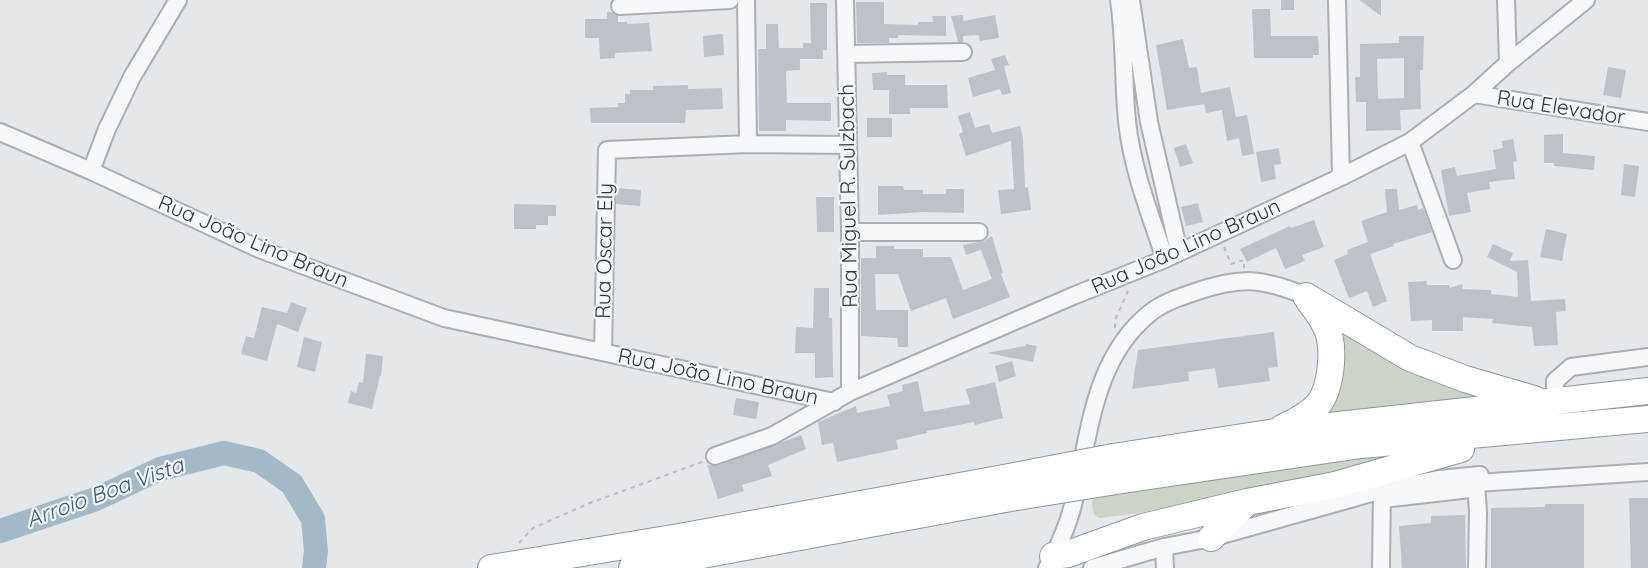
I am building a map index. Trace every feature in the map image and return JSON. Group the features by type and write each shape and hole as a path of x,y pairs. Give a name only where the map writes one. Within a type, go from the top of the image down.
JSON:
{"highway":[{"path":"1306,296 1410,358 1465,379 1550,402"},
{"path":"1275,432 1305,417 1319,404 1329,376 1330,338 1326,326 1306,296"},
{"path":"491,568 1114,469 1275,432 1648,391"},
{"path":"1114,469 1648,419"},
{"path":"1050,562 1143,527 1247,502 1335,485 1519,432"},
{"path":"632,568 1004,488"},
{"path":"1211,538 1247,502"}],"street":[{"path":"92,171 107,129 132,76 178,0"},
{"path":"620,6 730,0"},
{"path":"746,0 748,144 848,145"},
{"name":"Rua Miguel R. Sulzbach","path":"845,0 850,232 850,392"},
{"path":"1119,0 1124,36 1127,121 1136,172 1172,256"},
{"path":"1131,0 1172,256"},
{"path":"1337,0 1341,177"},
{"path":"1506,0 1508,63"},
{"name":"Rua João Lino Braun","path":"0,132 92,171 259,249 444,318 834,402 850,392 1073,296 1140,271 1341,177 1410,142 1474,94 1508,63 1586,0"},
{"path":"847,54 963,52"},
{"name":"Rua Elevador","path":"1474,94 1648,122"},
{"path":"1410,142 1453,260"},
{"name":"Rua Oscar Ely","path":"603,352 607,150 748,144"},
{"path":"850,232 979,232"},
{"path":"1050,562 1075,497 1087,432 1101,384 1117,349 1151,312 1177,298 1245,280 1278,285 1306,296"},
{"path":"1550,402 1555,381 1570,367 1648,357"},
{"path":"715,456 772,436 834,402"},
{"path":"1092,568 1164,547 1211,538 1382,494 1472,482 1648,472"},
{"path":"1472,482 1478,512 1477,568"},
{"path":"1381,568 1382,494"},
{"path":"1164,547 1165,568"}],"path":[{"path":"1220,233 1230,264 1244,260"},
{"path":"1117,349 1115,320 1128,290 1140,271"},
{"path":"516,563 520,541 533,528 590,503 715,456"}],"shaded area":[{"path":"1337,320 1507,403 1303,422 1333,387 1344,364 1343,337"},
{"path":"1403,452 1299,481 1139,513 1100,518 1095,516 1092,507 1095,494 1134,484"}],"building":[{"path":"1281,0 1294,0 1294,10 1281,10"},
{"path":"1359,0 1381,0 1381,16"},
{"path":"856,2 884,2 884,24 918,25 918,22 933,22 932,16 946,16 946,36 898,35 898,38 889,38 889,43 857,43"},
{"path":"810,3 827,3 827,50 823,50 823,59 800,59 800,70 786,71 787,103 831,103 831,121 786,120 786,131 759,131 758,49 766,49 766,24 778,24 779,48 803,48 803,43 811,43"},
{"path":"1252,9 1270,9 1271,36 1318,36 1319,55 1313,55 1313,58 1254,58"},
{"path":"607,12 618,16 618,22 649,23 652,51 615,53 615,58 600,59 599,38 585,38 585,19 607,19"},
{"path":"963,15 963,21 995,15 999,38 980,41 979,35 963,36 963,42 958,42 951,16"},
{"path":"723,34 724,55 704,57 703,36"},
{"path":"1399,36 1424,36 1423,70 1420,70 1421,109 1400,110 1401,130 1366,131 1366,102 1356,102 1355,77 1360,77 1360,44 1399,43","holes":["1404,58 1404,98 1378,99 1377,59"]},
{"path":"1183,39 1189,68 1197,67 1201,93 1230,87 1236,117 1247,115 1254,154 1242,156 1239,138 1227,141 1222,110 1206,113 1204,104 1167,110 1156,45"},
{"path":"1005,55 1009,65 1004,66 1011,93 1002,95 1000,89 973,97 968,78 995,70 991,59"},
{"path":"1608,67 1626,70 1621,98 1603,95"},
{"path":"887,72 887,75 905,75 905,85 947,85 948,108 910,108 910,114 889,114 889,90 873,90 872,73"},
{"path":"688,85 688,89 722,88 723,109 686,110 685,123 591,123 590,108 618,107 618,103 625,103 625,94 630,94 630,90 653,90 653,86"},
{"path":"970,112 975,128 989,124 992,133 1020,126 1023,138 1025,188 1028,187 1031,210 1001,214 998,190 1014,189 1011,141 966,156 959,134 963,132 958,116"},
{"path":"867,118 892,118 892,137 867,137"},
{"path":"1563,134 1563,153 1595,156 1594,170 1544,163 1544,135"},
{"path":"1513,139 1517,161 1513,162 1515,179 1489,182 1490,189 1467,193 1471,212 1449,216 1441,170 1455,167 1457,176 1496,169 1493,150 1503,148 1502,141"},
{"path":"1186,144 1193,163 1180,167 1174,148"},
{"path":"1279,148 1281,164 1274,165 1276,179 1261,182 1256,152"},
{"path":"1624,164 1639,166 1635,197 1621,195"},
{"path":"878,186 903,186 904,190 923,190 923,194 946,194 946,189 964,189 964,213 923,212 878,215"},
{"path":"617,188 641,190 640,206 616,204"},
{"path":"1385,189 1397,189 1399,210 1417,205 1418,210 1423,208 1432,232 1370,254 1387,301 1373,307 1367,291 1349,298 1334,260 1348,254 1347,250 1368,242 1361,221 1387,212"},
{"path":"816,197 834,197 834,232 817,232"},
{"path":"1198,203 1203,222 1186,226 1181,207"},
{"path":"514,204 556,205 556,216 548,216 548,225 536,225 536,229 514,229"},
{"path":"1314,220 1324,247 1302,255 1305,261 1285,269 1276,248 1247,262 1240,249 1290,226 1291,228"},
{"path":"1546,229 1567,234 1562,261 1540,257"},
{"path":"992,236 1003,273 1001,274 1010,297 953,319 946,298 911,311 898,274 875,274 876,310 908,310 908,347 898,347 897,338 861,336 861,258 876,258 876,246 894,246 894,249 923,249 923,257 951,257 963,290 992,279 981,250 966,255 963,245 984,241"},
{"path":"1493,244 1513,253 1510,261 1528,260 1531,301 1565,299 1566,311 1556,312 1558,345 1534,346 1532,327 1492,323 1493,319 1463,317 1463,331 1432,331 1432,320 1411,321 1408,282 1426,281 1427,285 1449,285 1450,288 1462,284 1463,289 1491,290 1491,294 1518,297 1517,272 1487,257"},
{"path":"814,288 829,288 833,377 815,378 815,353 795,353 796,327 813,328"},
{"path":"291,302 307,308 298,332 277,324 267,361 241,354 246,336 254,338 262,307 287,313"},
{"path":"1274,332 1278,367 1268,368 1270,381 1218,388 1215,368 1188,372 1189,381 1132,389 1138,350"},
{"path":"304,337 322,342 315,372 297,367"},
{"path":"1026,344 1037,346 1033,362 987,353 1025,346"},
{"path":"366,354 383,356 381,376 372,409 348,403 351,391 356,393 359,382 363,383"},
{"path":"1012,361 1016,376 999,382 995,366"},
{"path":"918,381 924,412 970,404 966,389 995,382 1003,418 975,425 974,422 927,431 927,433 896,440 898,449 837,462 833,443 822,445 818,422 856,406 857,413 890,406 887,395 903,391 902,385"},
{"path":"736,398 759,402 756,419 733,415"},
{"path":"801,435 806,449 768,465 772,476 742,485 744,491 718,499 707,465 718,466"},
{"path":"1629,498 1648,498 1648,568 1631,568"},
{"path":"1545,504 1584,504 1584,568 1491,568 1491,508 1545,507"},
{"path":"1465,515 1466,568 1402,568 1399,526 1431,523 1431,516"}],"waterway":[{"name":"Arroio Boa Vista","path":"0,531 96,499 160,469 224,453 259,461 292,484 313,519 316,551 314,568"}]}
